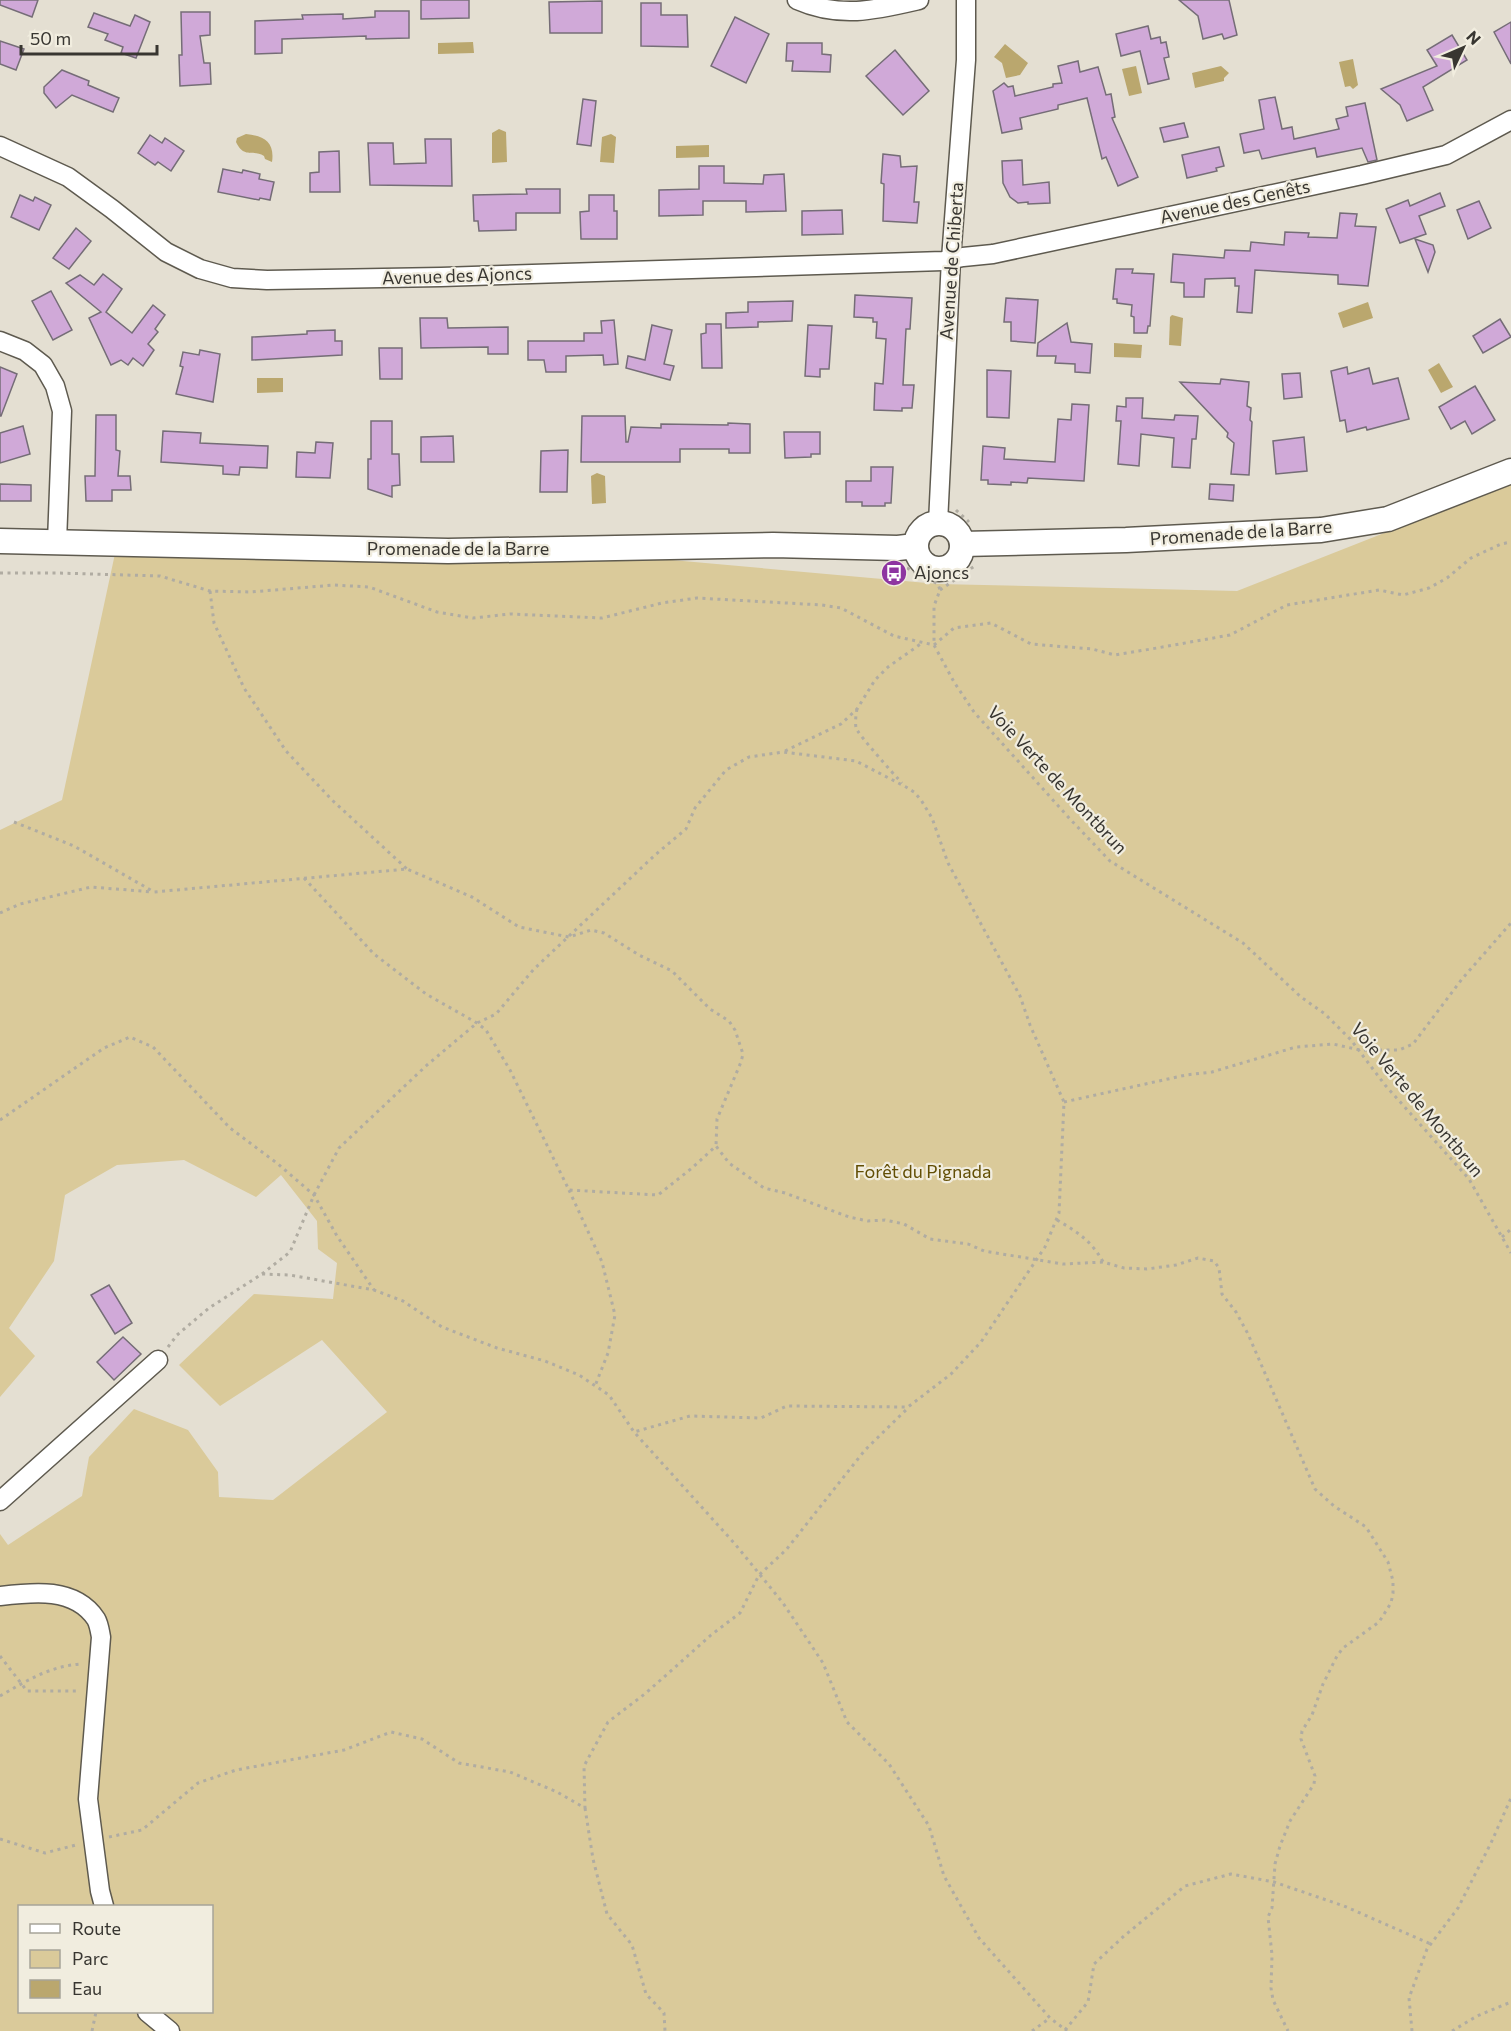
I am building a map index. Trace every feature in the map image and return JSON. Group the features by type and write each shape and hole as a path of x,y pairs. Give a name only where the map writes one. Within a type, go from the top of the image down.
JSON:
{"main road":[{"name":"Promenade de la Barre","path":"962,544 1126,540 1322,530 1388,519 1511,471"},
{"path":"938,523 945,524 956,531 962,544 957,561 942,569 931,568 921,562 907,547 922,530 938,523"},
{"name":"Promenade de la Barre","path":"0,541 448,551 773,545 907,547"}],"street":[{"path":"797,0 813,7 849,13 873,11 920,0"},
{"name":"Avenue de Chiberta","path":"938,523 951,259 966,60 966,0"},
{"name":"Avenue des Genêts","path":"951,259 993,254 1446,155 1511,120"},
{"name":"Avenue des Ajoncs","path":"0,146 68,177 166,252 200,269 232,278 267,280 452,276 919,263 951,259"},
{"path":"0,341 25,351 43,365 55,386 62,411 57,542"},
{"path":"0,1501 158,1360"},
{"path":"0,1596 31,1593 52,1594 78,1600 98,1620 101,1637 88,1799 104,1905"},
{"path":"148,2013 170,2031"}],"path":[{"path":"0,573 160,576 210,591 251,592 333,585 369,587 437,612 473,618 510,615 602,618 662,603 697,598 822,605 841,608 894,636 922,643 934,645 954,628 991,623 1031,644 1092,649 1115,655 1230,635 1287,605 1379,590 1403,595 1429,588 1447,578 1471,558 1501,544 1511,542"},
{"path":"907,547 903,566 938,584 940,590 978,565"},
{"name":"Voie Verte de Montbrun","path":"940,590 934,606 934,645 974,712 1110,861 1243,943 1301,997 1325,1014 1360,1050 1385,1085 1469,1179 1511,1253"},
{"path":"210,591 214,623 244,687 286,751 332,800 407,869 472,897 519,927 569,937 591,930 604,933 639,955 672,971 710,1009 729,1021 735,1030 743,1054 717,1119 716,1146 729,1163 764,1188 785,1193 849,1217 904,1224 930,1239 968,1244 984,1251 1036,1261 1063,1264 1103,1262 1124,1268 1147,1269 1176,1265 1198,1258 1214,1262 1219,1268 1222,1294 1236,1311 1248,1334 1315,1489 1334,1506 1366,1527 1381,1549 1393,1581 1391,1604 1379,1622 1343,1648 1337,1656 1300,1739 1315,1776 1314,1784 1285,1833 1275,1864 1272,1908 1268,1917 1272,1955 1270,1988 1288,2031"},
{"path":"783,752 841,724 856,709 875,680 922,643"},
{"path":"856,709 856,728 859,735 906,787"},
{"path":"158,1360 177,1335 209,1308 262,1274 290,1252 314,1195 339,1149 427,1065 477,1023 496,1014 534,969 655,855 686,829 695,808 726,770 749,757 783,752 856,761 906,787 921,800 932,818 948,863 1020,996 1030,1025 1064,1102 1059,1213 1050,1238 981,1342 951,1374 908,1407 865,1450 786,1550 759,1575 740,1613 711,1635 646,1693 608,1722 584,1766 585,1808 593,1859 607,1914 632,1945 646,1994 664,2013 665,2031"},
{"path":"14,822 74,846 154,892"},
{"path":"0,913 20,904 91,887 154,892 407,869"},
{"path":"304,878 374,954 426,994 486,1030 510,1070 602,1262 615,1315 608,1353 596,1386"},
{"path":"1064,1102 1186,1075 1212,1072 1296,1047 1333,1044 1360,1050 1399,1050 1413,1044 1462,979 1511,923"},
{"path":"0,1120 104,1048 130,1037 153,1047 230,1128 314,1195 337,1236 374,1290"},
{"path":"569,1190 658,1195 716,1146"},
{"path":"1057,1220 1080,1233 1097,1251 1103,1262"},
{"path":"1502,1237 1511,1229"},
{"path":"262,1274 290,1275 374,1290 403,1301 442,1327 497,1348 545,1361 579,1375 609,1395 634,1432 735,1544 783,1603 823,1663 847,1722 889,1764 929,1826 944,1876 979,1938 1050,2018 1066,2030 1088,2002 1094,1964 1185,1886 1231,1874 1274,1882 1344,1906 1431,1944"},
{"path":"634,1432 690,1416 761,1418 787,1406 908,1407"},
{"path":"0,1656 27,1691 97,1690"},
{"path":"0,1696 44,1671 67,1665 99,1663"},
{"path":"0,1839 45,1853 142,1830 198,1783 236,1770 344,1750 391,1732 422,1739 459,1763 510,1772 557,1792 585,1808"},
{"path":"1412,2031 1408,1998 1431,1944 1458,1908 1491,1844 1511,1798"},
{"path":"1452,2031 1477,2016 1511,2002"},
{"path":"92,2031 96,2013"},
{"path":"1032,2031 1050,2018"}],"green space":[{"name":"Forêt du Pignada","path":"1511,483 1511,2031 0,2031 0,1534 8,1545 82,1496 89,1457 134,1409 188,1430 218,1472 219,1497 273,1500 387,1412 322,1340 220,1406 179,1365 254,1294 333,1299 337,1263 318,1249 317,1221 281,1175 256,1197 184,1160 117,1165 65,1195 54,1261 9,1328 35,1356 0,1397 0,830 62,800 116,549 515,546 938,584 1237,591"}],"water":[{"path":"473,42 474,53 438,54 438,43"},
{"path":"1005,44 1028,63 1020,75 1006,78 1002,63 994,57"},
{"path":"1353,59 1358,85 1353,89 1350,86 1345,87 1339,62"},
{"path":"1136,66 1142,93 1129,96 1122,69"},
{"path":"1221,66 1229,73 1224,81 1195,88 1192,73"},
{"path":"499,129 506,132 507,162 492,163 492,133"},
{"path":"246,134 258,136 267,141 272,149 272,162 260,154 245,152 239,147 236,142 237,138"},
{"path":"611,134 616,137 614,163 600,162 602,137"},
{"path":"709,145 709,157 676,158 676,146"},
{"path":"1368,302 1373,318 1343,328 1338,313"},
{"path":"1172,315 1183,318 1181,346 1169,345"},
{"path":"1114,343 1142,345 1141,358 1114,357"},
{"path":"1439,363 1453,387 1441,393 1428,370"},
{"path":"257,378 283,378 283,392 257,393"},
{"path":"597,473 605,476 606,503 592,504 591,476"}],"building":[{"path":"0,0 38,0 32,17 0,5"},
{"path":"421,0 469,0 469,18 421,19"},
{"path":"1179,0 1229,0 1237,35 1224,39 1222,34 1203,39 1198,16"},
{"path":"602,1 602,33 550,33 549,2"},
{"path":"641,3 661,3 661,15 687,15 688,47 641,46"},
{"path":"375,11 409,11 409,38 366,39 366,36 282,39 282,53 255,54 255,21 303,19 302,15 343,14 343,19 375,17"},
{"path":"181,12 210,12 210,35 200,36 204,63 210,63 211,84 180,86"},
{"path":"94,13 130,26 135,15 150,22 136,58 121,53 123,47 105,40 108,34 88,27"},
{"path":"735,17 769,34 746,83 711,66"},
{"path":"1511,22 1511,64 1494,32"},
{"path":"1148,26 1151,39 1160,37 1161,43 1166,42 1169,57 1164,58 1169,79 1148,84 1140,51 1121,56 1116,34"},
{"path":"1452,35 1467,60 1423,87 1433,110 1407,121 1400,105 1381,89 1437,66 1427,50"},
{"path":"0,41 24,49 16,70 0,64"},
{"path":"787,43 822,43 822,54 831,55 830,72 792,71 793,61 786,61"},
{"path":"895,50 929,91 903,115 866,76"},
{"path":"1078,61 1080,72 1098,67 1106,95 1111,94 1115,117 1112,118 1138,177 1118,186 1106,157 1102,159 1087,98 1058,105 1058,109 1020,118 1022,129 1002,133 993,91 1004,83 1008,87 1013,86 1015,96 1053,87 1053,84 1062,83 1058,66"},
{"path":"62,70 89,81 88,85 119,98 113,112 72,95 56,108 44,93 44,87"},
{"path":"1275,97 1282,129 1292,127 1294,139 1339,129 1336,119 1348,116 1346,107 1365,103 1377,160 1368,162 1362,148 1317,157 1315,148 1262,159 1259,150 1244,153 1240,134 1264,129 1259,100"},
{"path":"583,99 596,101 591,146 577,144"},
{"path":"1184,123 1188,137 1164,142 1160,128"},
{"path":"150,135 162,143 165,138 184,151 171,171 158,162 155,165 138,153"},
{"path":"425,139 451,139 452,186 370,185 368,143 393,143 394,164 426,163"},
{"path":"1219,147 1224,166 1216,168 1217,171 1187,178 1182,155"},
{"path":"339,151 340,192 310,192 310,173 319,172 319,152"},
{"path":"883,154 900,156 901,167 917,166 914,202 919,202 917,223 883,221 884,184 881,183"},
{"path":"1022,160 1023,185 1049,182 1050,203 1018,203 1010,197 1003,183 1002,161"},
{"path":"699,166 724,166 724,183 763,184 764,175 784,174 786,211 746,212 746,201 703,201 703,215 659,216 659,190 699,189"},
{"path":"223,169 260,174 259,179 274,182 270,200 218,192"},
{"path":"526,189 560,189 560,213 516,213 516,230 479,231 478,221 474,221 473,195 527,194"},
{"path":"1440,193 1445,206 1419,216 1426,234 1400,243 1386,209 1408,200 1410,206"},
{"path":"20,195 33,201 35,197 51,205 39,230 11,217"},
{"path":"589,195 614,195 614,211 617,211 617,239 581,239 580,212 589,211"},
{"path":"1479,201 1491,228 1468,239 1457,210"},
{"path":"842,210 843,234 802,235 802,211"},
{"path":"1340,213 1357,214 1355,226 1376,227 1368,286 1338,284 1338,275 1255,270 1252,313 1237,312 1239,286 1235,286 1235,278 1205,279 1204,297 1184,297 1184,283 1171,282 1173,254 1224,258 1225,250 1250,251 1251,242 1284,245 1285,232 1309,233 1308,237 1337,238"},
{"path":"76,228 91,241 69,269 53,258"},
{"path":"1415,239 1433,245 1435,252 1428,272"},
{"path":"1116,269 1133,269 1132,273 1154,274 1150,326 1148,326 1147,333 1134,333 1132,305 1117,303 1117,299 1113,299"},
{"path":"103,274 122,289 106,312 132,333 153,305 165,315 155,329 158,332 148,344 154,350 143,366 133,358 128,365 121,360 111,365 89,318 101,312 66,283 80,275 94,285"},
{"path":"51,291 72,330 53,340 32,301"},
{"path":"855,295 912,298 910,329 906,329 903,385 914,385 912,408 902,408 902,411 874,410 875,383 883,384 886,339 876,338 877,322 873,322 873,318 854,317"},
{"path":"1006,298 1038,300 1035,343 1011,341 1011,322 1004,322"},
{"path":"793,301 792,321 758,322 758,327 726,328 726,313 748,312 748,302"},
{"path":"420,318 447,318 448,328 508,327 508,354 488,354 488,347 421,348"},
{"path":"1500,319 1511,337 1483,353 1473,336"},
{"path":"614,320 618,364 604,365 603,355 566,356 566,372 546,372 544,360 528,360 528,341 584,341 584,333 602,333 601,321"},
{"path":"1067,323 1071,342 1092,344 1090,373 1075,372 1075,364 1055,363 1056,356 1037,356 1038,343"},
{"path":"706,324 721,324 722,368 702,368 701,334 706,333"},
{"path":"652,325 672,330 664,364 674,366 670,380 626,368 628,356 645,360"},
{"path":"808,325 832,326 829,369 820,369 820,377 805,376"},
{"path":"335,330 335,341 342,341 342,355 252,360 252,337"},
{"path":"379,348 402,348 402,379 380,379"},
{"path":"200,350 220,354 213,402 176,394 183,367 180,366 183,352 199,355"},
{"path":"0,367 17,374 1,416 0,416"},
{"path":"1347,367 1348,374 1369,368 1373,384 1398,378 1409,419 1367,430 1366,427 1347,432 1345,420 1340,421 1331,371"},
{"path":"987,370 1011,371 1009,418 987,417"},
{"path":"1300,373 1302,397 1284,399 1282,374"},
{"path":"1221,379 1249,382 1247,406 1251,408 1250,420 1252,422 1249,475 1231,474 1234,443 1227,437 1228,433 1180,382 1220,384"},
{"path":"1475,386 1495,420 1472,434 1465,421 1451,429 1439,407"},
{"path":"1126,398 1143,398 1142,418 1174,420 1175,415 1198,416 1196,439 1192,439 1190,468 1172,467 1174,438 1141,434 1139,466 1118,464 1121,421 1116,421 1117,406 1126,407"},
{"path":"1072,404 1089,405 1084,481 1028,478 1027,483 1011,482 1011,485 988,484 988,480 981,480 983,446 1005,448 1004,459 1055,462 1058,419 1071,420"},
{"path":"96,415 116,415 116,450 120,451 118,476 130,476 131,490 112,490 112,501 86,501 85,476 95,476"},
{"path":"582,416 625,416 626,442 628,442 631,427 661,428 661,424 750,424 750,453 729,453 729,449 680,449 680,462 581,462"},
{"path":"371,421 392,421 392,454 399,454 400,485 392,486 392,497 368,489"},
{"path":"23,426 30,454 0,463 0,433"},
{"path":"163,431 201,433 200,443 268,446 267,468 240,467 239,475 223,474 223,466 161,462"},
{"path":"784,432 820,432 820,454 811,454 811,457 785,458"},
{"path":"453,436 454,462 421,462 421,437"},
{"path":"1304,437 1307,471 1276,474 1273,441"},
{"path":"316,442 333,443 330,478 296,477 297,452 315,453"},
{"path":"568,450 567,492 540,492 541,451"},
{"path":"871,467 893,467 891,503 885,503 885,506 862,506 862,502 846,502 846,481 871,481"},
{"path":"0,484 31,485 31,501 0,501"},
{"path":"1210,484 1234,485 1233,501 1209,499"},
{"path":"109,1285 132,1323 115,1334 91,1295"},
{"path":"123,1337 141,1354 114,1380 97,1362"}],"place":[{"name":"Ajoncs","path":"894,573"}]}
